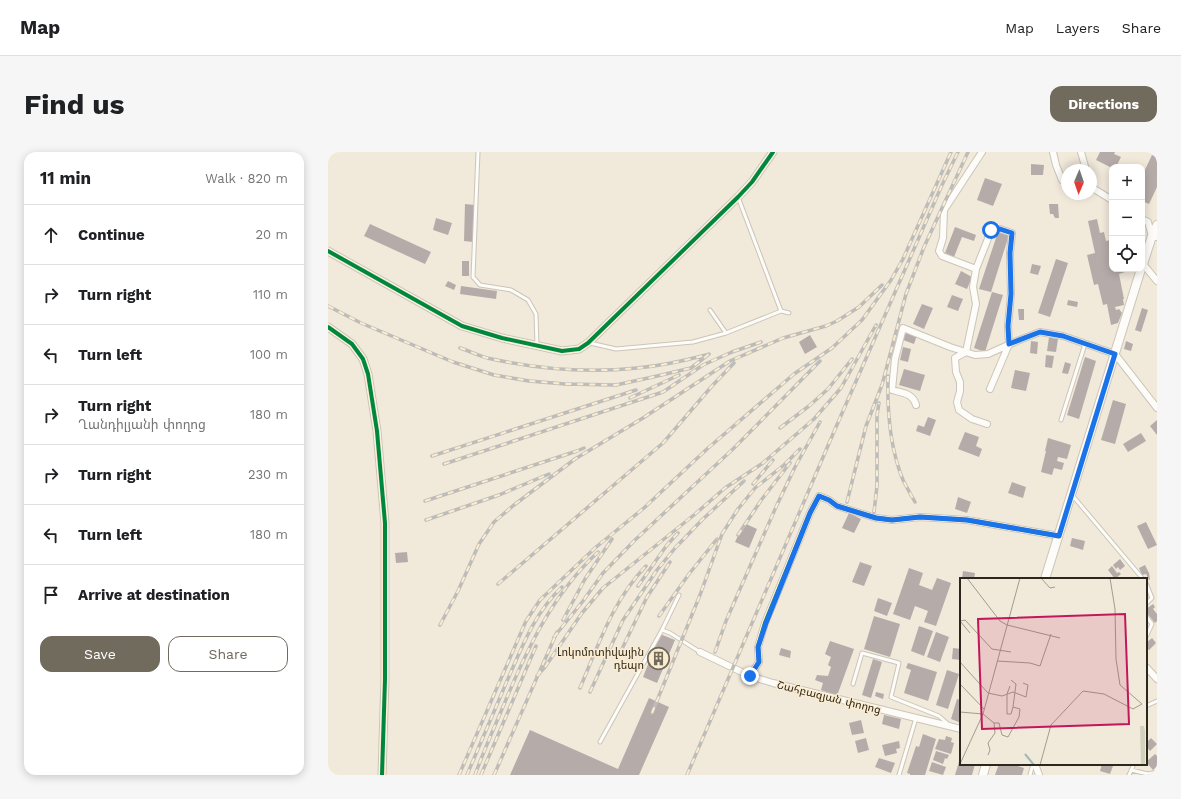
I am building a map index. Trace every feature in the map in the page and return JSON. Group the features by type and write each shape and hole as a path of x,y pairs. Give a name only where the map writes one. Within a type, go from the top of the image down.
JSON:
{"main road":[{"path":"1145,259 1157,225"},
{"path":"1045,578 1140,272"},
{"path":"983,775 986,765"}],"street":[{"path":"328,251 462,326 502,338 562,351 579,349 588,343 738,198 752,182 773,152"},
{"path":"976,269 942,256 940,250 943,238 944,210 982,152"},
{"path":"1053,152 1061,178"},
{"path":"1081,152 1084,164"},
{"path":"1097,191 1109,198"},
{"path":"1145,220 1148,222 1154,236"},
{"path":"987,424 972,419 959,410 957,402 960,391 960,382 956,372 955,358 966,352 976,304 973,287 976,269 991,230 1000,229 1012,233 1010,253 1011,294 1008,326 1009,344 990,389"},
{"path":"1145,270 1157,281"},
{"path":"328,327 352,344 363,359 368,374 378,432 385,523 385,679 382,775"},
{"path":"916,405 914,400 908,394 892,390 895,360 903,328 950,347 975,355 988,354 1040,332 1063,336 1115,354 1157,408"},
{"path":"750,676 759,662 758,647 766,623 810,513 819,496 829,500 837,506 876,518 892,520 920,517 967,520 1059,536"},
{"name":"Շահբազյան փողոց","path":"700,652 750,676 773,683 960,729"},
{"path":"1147,670 1157,679"},
{"path":"1034,765 1039,775"}],"lane":[{"path":"478,152 473,277 480,285 511,290 528,300 536,314 537,346"},
{"path":"738,198 781,311"},
{"path":"710,310 726,333"},
{"path":"588,343 616,349 693,342 726,333 781,311 789,313"},
{"path":"1061,420 1085,344"},
{"path":"1072,495 1142,578"},
{"path":"1147,586 1152,598 1147,603"},
{"path":"600,742 662,630 679,595"},
{"path":"1147,617 1152,624 1147,635"},
{"path":"662,630 670,633 700,652"},
{"path":"853,684 862,653 899,663 891,697 939,716 951,727"},
{"path":"1147,706 1157,701"},
{"path":"898,775 916,718"},
{"path":"1030,775 1034,765"},
{"path":"1129,775 1134,765"},
{"path":"1131,770 1150,775 1157,772"}],"building":[{"path":"1100,152 1115,152 1114,154 1121,157 1118,164 1109,164 1109,166 1096,160"},
{"path":"1152,155 1157,157 1157,187 1149,204 1145,202 1145,170"},
{"path":"1031,164 1044,165 1043,175 1031,175"},
{"path":"985,178 1002,184 993,206 977,200"},
{"path":"465,204 474,205 473,242 464,241"},
{"path":"1049,204 1058,204 1059,218 1055,218 1053,214 1050,214"},
{"path":"436,218 452,223 448,235 433,230"},
{"path":"1097,219 1100,233 1104,232 1106,241 1109,240 1109,272 1125,272 1119,274 1124,305 1115,307 1116,310 1119,309 1122,313 1118,323 1111,325 1107,304 1103,305 1098,284 1094,285 1087,255 1095,253 1088,221"},
{"path":"370,224 431,252 425,264 364,236"},
{"path":"955,227 976,235 974,241 962,237 954,257 945,253"},
{"path":"998,232 1009,235 991,292 979,289"},
{"path":"1056,259 1068,263 1050,317 1038,313"},
{"path":"462,261 469,261 469,276 462,276"},
{"path":"1032,264 1041,266 1038,275 1030,273"},
{"path":"961,271 972,277 967,289 955,284"},
{"path":"448,281 456,285 454,290 445,286"},
{"path":"461,286 497,291 496,299 460,294"},
{"path":"992,292 1003,295 985,352 974,348"},
{"path":"952,295 963,299 958,311 947,307"},
{"path":"1068,300 1078,302 1077,307 1067,305"},
{"path":"922,304 933,308 924,329 913,324"},
{"path":"1142,308 1148,310 1141,332 1135,330"},
{"path":"1018,309 1024,309 1024,320 1019,320"},
{"path":"906,332 917,335 914,344 903,340"},
{"path":"810,335 817,347 805,354 799,342"},
{"path":"1049,337 1058,339 1056,352 1047,351"},
{"path":"1031,341 1038,342 1037,354 1030,353"},
{"path":"1126,341 1133,344 1131,351 1124,349"},
{"path":"903,347 911,349 908,362 900,360"},
{"path":"1046,355 1054,356 1052,368 1045,367"},
{"path":"1085,357 1096,361 1079,419 1067,415"},
{"path":"1065,362 1071,364 1068,374 1062,373"},
{"path":"904,369 925,375 920,391 899,385"},
{"path":"1015,370 1030,373 1026,391 1011,388"},
{"path":"1113,400 1126,404 1115,444 1101,440"},
{"path":"928,417 936,420 930,436 916,431 918,425 924,427"},
{"path":"1157,420 1157,435 1150,426"},
{"path":"965,432 979,437 976,446 982,449 979,457 958,449"},
{"path":"1141,433 1146,441 1128,452 1123,444"},
{"path":"1048,438 1071,445 1067,459 1058,457 1057,461 1064,463 1062,470 1054,468 1052,475 1041,472"},
{"path":"1012,482 1026,487 1023,498 1008,493"},
{"path":"958,497 971,502 967,513 955,509"},
{"path":"849,513 861,519 854,533 842,528"},
{"path":"1146,522 1157,545 1148,549 1137,526"},
{"path":"744,523 757,529 749,548 735,542"},
{"path":"1072,538 1085,541 1083,550 1070,546"},
{"path":"407,552 408,562 396,563 395,553"},
{"path":"1120,559 1125,566 1120,570 1118,567 1116,569 1113,565"},
{"path":"860,562 872,566 864,586 852,582"},
{"path":"1145,565 1149,573 1149,580 1146,574 1142,575 1139,568"},
{"path":"1112,566 1117,573 1119,572 1121,574 1114,578 1108,570"},
{"path":"909,568 923,573 919,585 932,590 937,578 951,583 936,626 924,622 928,611 915,606 910,620 893,614"},
{"path":"963,571 975,573 974,578 962,578"},
{"path":"878,598 892,603 887,616 874,611"},
{"path":"1153,604 1155,607 1153,609 1157,614 1157,621 1155,623 1147,613 1147,608"},
{"path":"874,616 900,624 890,657 864,649"},
{"path":"919,626 933,631 924,656 911,651"},
{"path":"936,632 949,637 940,662 927,657"},
{"name":"Լոկոմոտիվային դեպո","path":"660,634 675,640 657,683 643,677"},
{"path":"1152,638 1156,643 1149,650 1147,648 1147,642"},
{"path":"830,641 854,649 837,696 821,690 823,683 815,680 817,675 828,676 831,667 828,665 831,657 825,654"},
{"path":"781,648 791,651 790,658 779,655"},
{"path":"953,648 960,649 960,660 952,659"},
{"path":"873,659 882,662 871,698 862,695"},
{"path":"908,663 937,672 928,701 904,693 911,670 906,668"},
{"path":"947,670 959,674 948,709 936,705"},
{"path":"876,692 884,694 883,699 875,696"},
{"path":"649,698 669,707 639,775 510,775 530,730 618,769"},
{"path":"957,699 960,700 960,723 951,719"},
{"path":"884,715 901,719 899,729 882,724"},
{"path":"861,720 864,733 852,735 849,723"},
{"path":"923,734 936,739 925,775 910,775 907,773 916,746 919,747"},
{"path":"946,736 952,738 951,742 954,743 951,754 935,749 939,739 945,740"},
{"path":"866,738 869,750 858,753 855,741"},
{"path":"1151,738 1157,744 1150,751 1147,747 1147,742"},
{"path":"899,741 900,748 896,749 897,753 885,756 882,745"},
{"path":"936,751 949,755 947,759 945,758 943,764 933,760"},
{"path":"1155,754 1157,756 1157,766 1153,770 1147,761"},
{"path":"879,758 895,763 891,773 875,767"},
{"path":"960,758 960,765 975,765 972,775 955,775"},
{"path":"932,762 946,767 943,775 929,771"},
{"path":"999,765 1014,765 1024,768 1022,775 995,775"},
{"path":"1102,765 1113,766 1110,774 1100,771"}],"railway":[{"path":"459,775 526,621 540,600 595,548 644,508 707,449 794,374 832,348 862,320 891,280 903,259 951,152"},
{"path":"687,775 836,427 942,185 958,152"},
{"path":"847,502 866,426 882,385 906,294 924,247 968,152"},
{"path":"440,625 458,591 479,544 494,522 514,505 575,459 643,418 730,361 783,338 826,326 837,321 859,307 882,285"},
{"path":"328,306 361,323 453,362 494,375 529,381 565,384 616,385 691,368 709,354"},
{"path":"537,676 545,667 582,613 603,588 694,515 725,488 763,463 814,419 841,388 876,325"},
{"path":"444,464 663,392 703,365 732,352 761,342"},
{"path":"460,348 488,358 510,362 546,368 582,370 646,367 706,355"},
{"path":"780,428 809,406 828,389 852,359"},
{"path":"554,637 603,573 635,540 733,449 820,361"},
{"path":"498,584 663,443 734,363"},
{"path":"630,398 679,375"},
{"path":"888,376 888,403 892,442 903,480 915,502"},
{"path":"432,456 636,390"},
{"path":"874,512 877,486 877,415 879,403"},
{"path":"715,652 726,621 776,507 795,467 820,422"},
{"path":"425,501 584,448"},
{"path":"652,713 700,595 722,534 738,509 755,488 784,465 800,449"},
{"path":"753,484 773,460"},
{"path":"738,535 762,499 790,463"},
{"path":"426,520 499,495 549,474"},
{"path":"590,692 623,620 657,570 676,547 702,520 744,481"},
{"path":"638,586 667,545 678,533"},
{"path":"563,620 585,579 612,539"},
{"path":"659,616 689,574 717,539"},
{"path":"475,775 514,681 543,622 568,585 598,552"},
{"path":"620,653 647,597 670,562"},
{"path":"580,688 615,608 634,579 646,566"},
{"path":"467,775 528,634 543,609 562,587"},
{"path":"494,775 557,632"},
{"path":"481,775 536,646"}],"cycle path":[{"path":"328,251 462,326 502,338 562,351 579,349 588,343 738,197 752,182 773,152"},
{"path":"328,327 352,344 363,359 368,374 377,431 385,523 385,679 382,775"},
{"path":"750,676 759,662 758,647 765,623 810,513 819,496 829,500 837,506 876,518 892,520 920,517 967,520 1059,536"}],"place":[{"name":"Լոկոմոտիվային դեպո","path":"659,658"}],"route":[{"path":"750,676 759,662 758,647 766,623 810,513 819,496 829,500 837,506 876,518 892,520 920,517 967,520 1059,536 1115,354 1063,336 1040,332 1009,344 1008,326 1011,294 1010,253 1012,233 1000,229 991,230"}]}
